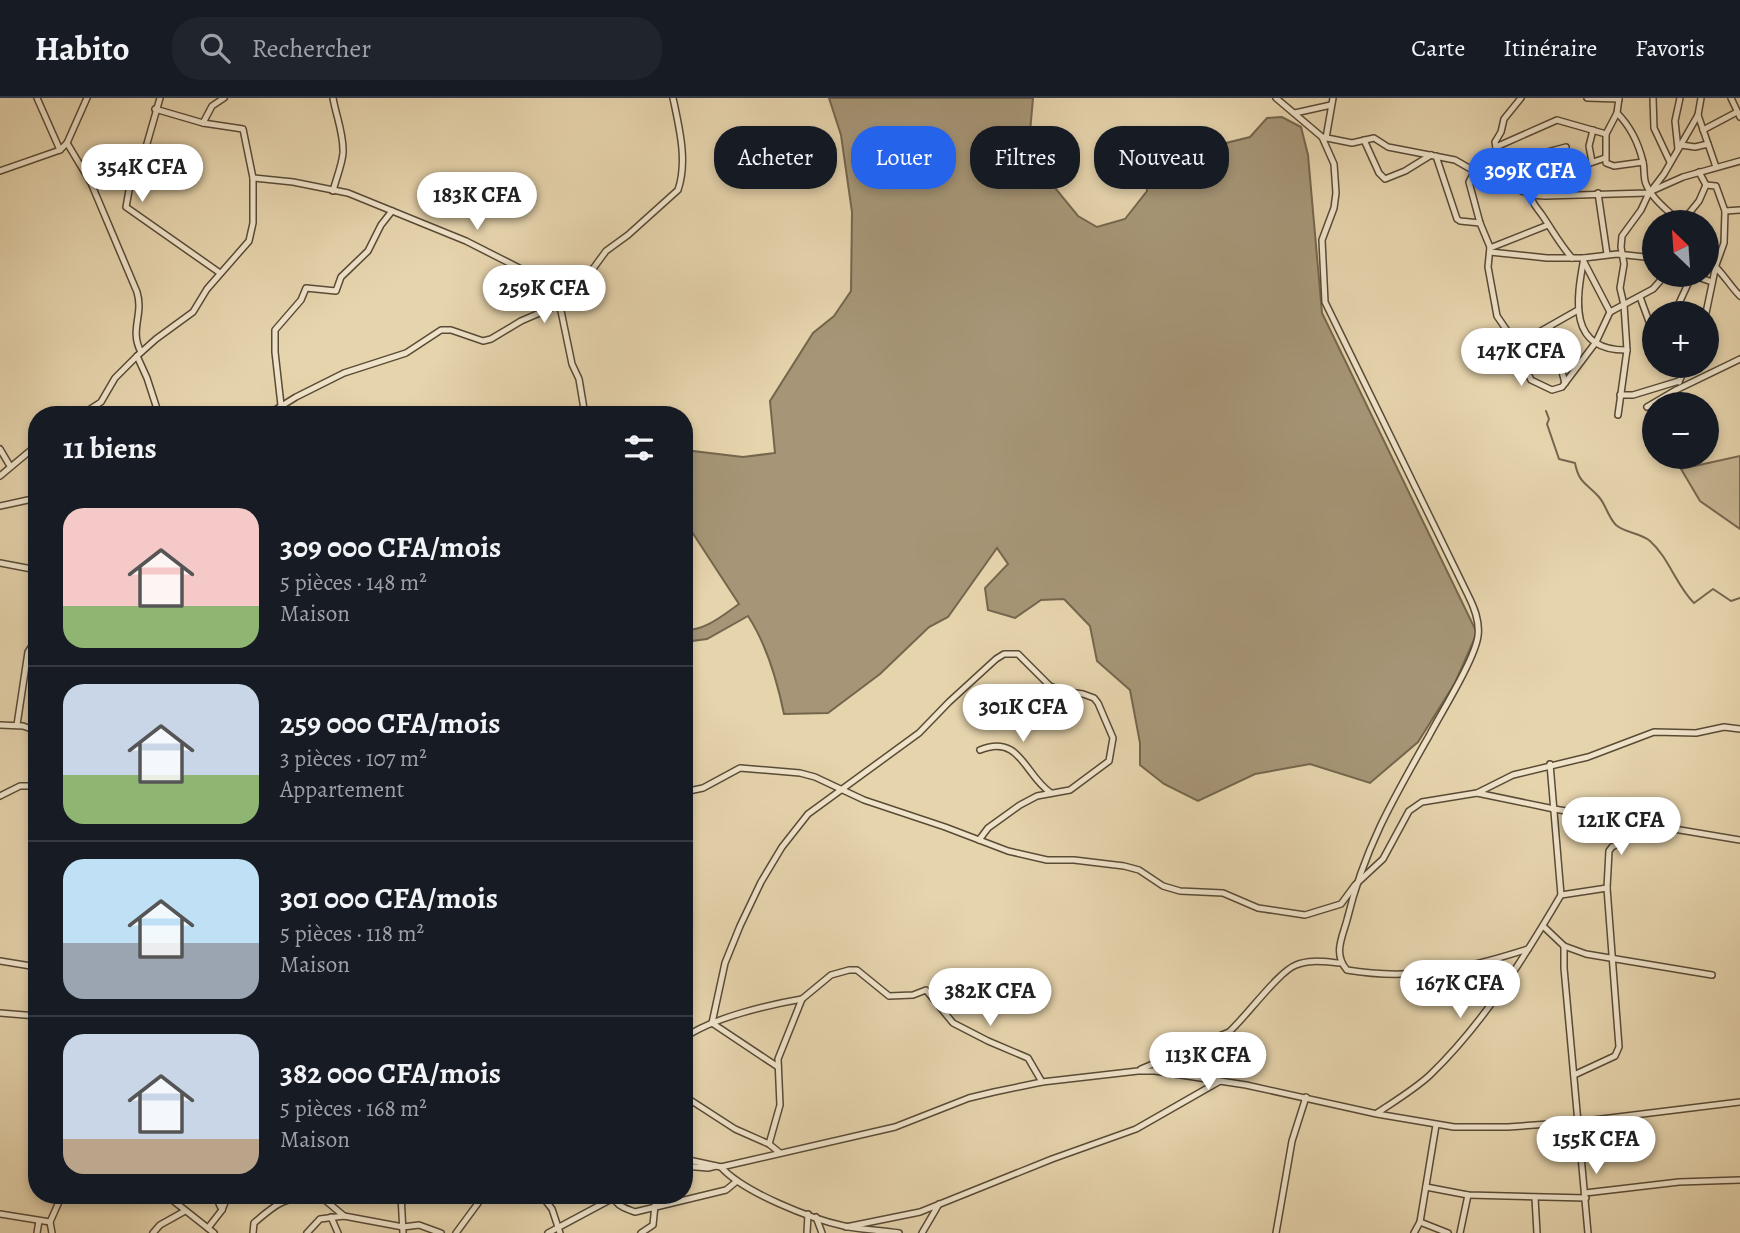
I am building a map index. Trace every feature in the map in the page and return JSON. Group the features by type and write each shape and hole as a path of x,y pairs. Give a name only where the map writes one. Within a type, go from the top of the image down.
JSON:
{"street":[{"path":"37,98 60,150"},
{"path":"0,172 60,150 67,143 87,98"},
{"path":"160,98 138,175 131,182 126,207 220,273"},
{"path":"203,123 212,106 225,98"},
{"path":"333,98 343,152 333,191"},
{"path":"392,211 381,225 368,251 341,277 336,291 306,288 301,300 275,330 281,405 344,373 406,354 441,330 451,330 483,341 557,304 584,281 606,251 678,190 681,182 682,152 673,98"},
{"path":"1276,98 1324,138 1352,143 1374,138 1388,147 1455,160 1495,183 1530,195 1650,192 1699,172 1740,161"},
{"path":"1333,98 1324,138 1334,164 1336,193 1334,208 1322,238 1325,302 1474,606 1478,628 1476,645 1387,809 1355,886 1339,943 1340,963"},
{"path":"1499,163 1495,142 1504,119 1521,98"},
{"path":"1587,98 1619,99 1617,113 1606,134 1605,158 1609,166 1643,162"},
{"path":"1653,98 1654,128 1670,162"},
{"path":"1680,98 1675,121 1680,147"},
{"path":"1618,415 1627,351 1620,288 1624,264 1621,242 1624,232 1641,210 1698,116 1701,98"},
{"path":"1703,130 1738,114 1731,98"},
{"path":"1296,113 1331,105"},
{"path":"96,406 102,402 115,379 139,354 193,312 207,289 249,241 253,223 253,178 243,129 203,123 155,108"},
{"path":"1617,113 1630,128 1643,162 1644,181 1650,192 1670,210"},
{"path":"1698,116 1716,167"},
{"path":"1496,147 1552,121 1565,121 1606,134"},
{"path":"1592,162 1589,146 1593,130"},
{"path":"1364,140 1379,173 1385,179 1405,172 1434,156"},
{"path":"67,143 91,183 137,292 139,306 135,338 156,406"},
{"path":"1680,147 1708,144"},
{"path":"1475,170 1566,148"},
{"path":"1434,156 1457,219 1480,223"},
{"path":"1521,191 1605,158"},
{"path":"1475,170 1469,184 1490,250 1489,267 1497,316 1515,342 1532,380 1556,390 1565,383 1594,344 1610,312 1655,287"},
{"path":"1692,210 1702,197 1706,185 1699,172"},
{"path":"253,178 348,193 466,241 494,258 523,269 557,304 564,320 584,406"},
{"path":"1706,185 1716,186 1726,211 1724,243 1719,257"},
{"path":"1598,193 1607,254"},
{"path":"1530,195 1556,240 1572,258"},
{"path":"1726,211 1740,210"},
{"path":"1490,250 1548,225"},
{"path":"1490,250 1525,256 1583,260 1607,254 1642,256"},
{"path":"1583,260 1578,310 1584,331 1594,344 1627,351"},
{"path":"1583,260 1610,312"},
{"path":"1719,270 1740,296"},
{"path":"1640,297 1642,302"},
{"path":"1515,342 1527,339 1578,310"},
{"path":"1550,327 1565,383"},
{"path":"1673,392 1740,359"},
{"path":"1676,390 1680,378"},
{"path":"1620,395 1633,395 1679,381"},
{"path":"0,449 10,466"},
{"path":"0,476 28,452"},
{"path":"0,506 28,499"},
{"path":"0,564 28,569"},
{"path":"17,725 28,653"},
{"path":"712,1023 725,963 761,882 782,847 808,814 919,733 996,659 1013,653 1018,654 1050,686 1094,698 1105,716 1113,738 1109,761 1070,790 1037,796 1020,805 988,828 979,840"},
{"path":"0,725 28,728"},
{"path":"693,790 703,788 740,768 800,773 864,800 1008,851 1047,860 1124,866 1139,870 1163,886 1180,891 1223,893 1258,908 1305,915 1332,909 1341,904 1383,859 1414,806 1433,799 1477,793 1513,775 1588,757 1654,732 1696,733 1724,727 1740,729"},
{"path":"980,750 994,746 1009,750 1030,767 1042,787 1051,793"},
{"path":"1377,1114 1428,1077 1456,1047 1528,949 1561,895 1550,764"},
{"path":"0,796 20,786 28,786"},
{"path":"1477,793 1554,809 1740,840"},
{"path":"1574,1075 1618,1053 1619,1028 1607,888 1607,855 1612,847 1639,832 1662,827"},
{"path":"1561,895 1607,888"},
{"path":"1543,926 1564,946 1586,954 1712,975"},
{"path":"1564,946 1588,1233"},
{"path":"1138,1071 1229,1032 1285,972 1295,965 1314,961 1340,963 1347,970 1366,973 1416,975 1466,967 1528,949"},
{"path":"0,961 28,966"},
{"path":"769,1144 780,1105 778,1059 802,999 831,975 849,970 857,970 889,996 913,995 926,990 953,1023 1028,1058 1042,1082"},
{"path":"693,1031 776,1003 802,999"},
{"path":"0,1013 28,1015"},
{"path":"712,1023 778,1067"},
{"path":"693,1167 709,1168 895,1127 969,1098 1042,1082 1138,1071 1220,1081 1436,1125 1508,1127 1577,1122 1740,1102"},
{"path":"846,1227 920,1212 1052,1159 1136,1129 1220,1081"},
{"path":"1276,1233 1292,1140 1306,1097"},
{"path":"693,1102 734,1129 769,1144 780,1153"},
{"path":"1414,1233 1420,1223 1436,1125"},
{"path":"693,1161 718,1166 757,1192 816,1217 846,1227 899,1233"},
{"path":"1426,1187 1468,1195 1535,1198 1585,1195 1679,1182 1740,1180"},
{"path":"693,1197 726,1190 737,1181"},
{"path":"1460,1233 1468,1195"},
{"path":"1535,1198 1536,1233"},
{"path":"52,1233 50,1222 57,1204"},
{"path":"180,1204 211,1231 224,1204"},
{"path":"219,1204 222,1210"},
{"path":"253,1233 254,1223 276,1204"},
{"path":"331,1204 344,1216"},
{"path":"402,1204 403,1230"},
{"path":"456,1233 477,1204"},
{"path":"548,1204 559,1230"},
{"path":"548,1233 559,1230 604,1204"},
{"path":"618,1204 635,1212 660,1204"},
{"path":"922,1233 939,1204"},
{"path":"641,1233 653,1225 655,1205"},
{"path":"153,1233 160,1225 185,1211"},
{"path":"0,1214 50,1222"},
{"path":"807,1233 808,1214"},
{"path":"307,1233 320,1220 344,1216 403,1230 419,1225 441,1233"},
{"path":"331,1217 338,1233"},
{"path":"816,1217 822,1233"},
{"path":"37,1233 38,1221"},
{"path":"1420,1223 1448,1233"}],"shaded area":[{"path":"829,98 1033,98 1031,126 970,126 970,189 1056,189 1078,216 1097,227 1125,219 1147,189 1229,189 1229,142 1250,137 1267,118 1282,117 1301,127 1308,155 1322,313 1477,633 1455,683 1418,742 1370,783 1310,764 1255,774 1198,801 1164,784 1140,765 1140,743 1130,690 1097,661 1090,626 1064,599 1041,600 1015,618 988,610 985,588 1008,564 997,548 948,617 929,627 880,674 828,713 784,714 771,663 748,616 707,639 693,641 693,630 706,625 739,604 693,534 693,451 743,457 775,453 770,401 813,333 834,316 851,291 852,212 841,135"},
{"path":"1740,456 1740,529 1700,501 1681,469 1719,469 1719,461"}],"waterway":[{"path":"1546,411 1549,419 1547,424 1559,459 1575,463 1581,479 1599,497 1616,525 1646,538 1657,548 1694,603 1713,589 1731,601 1740,598"}]}
